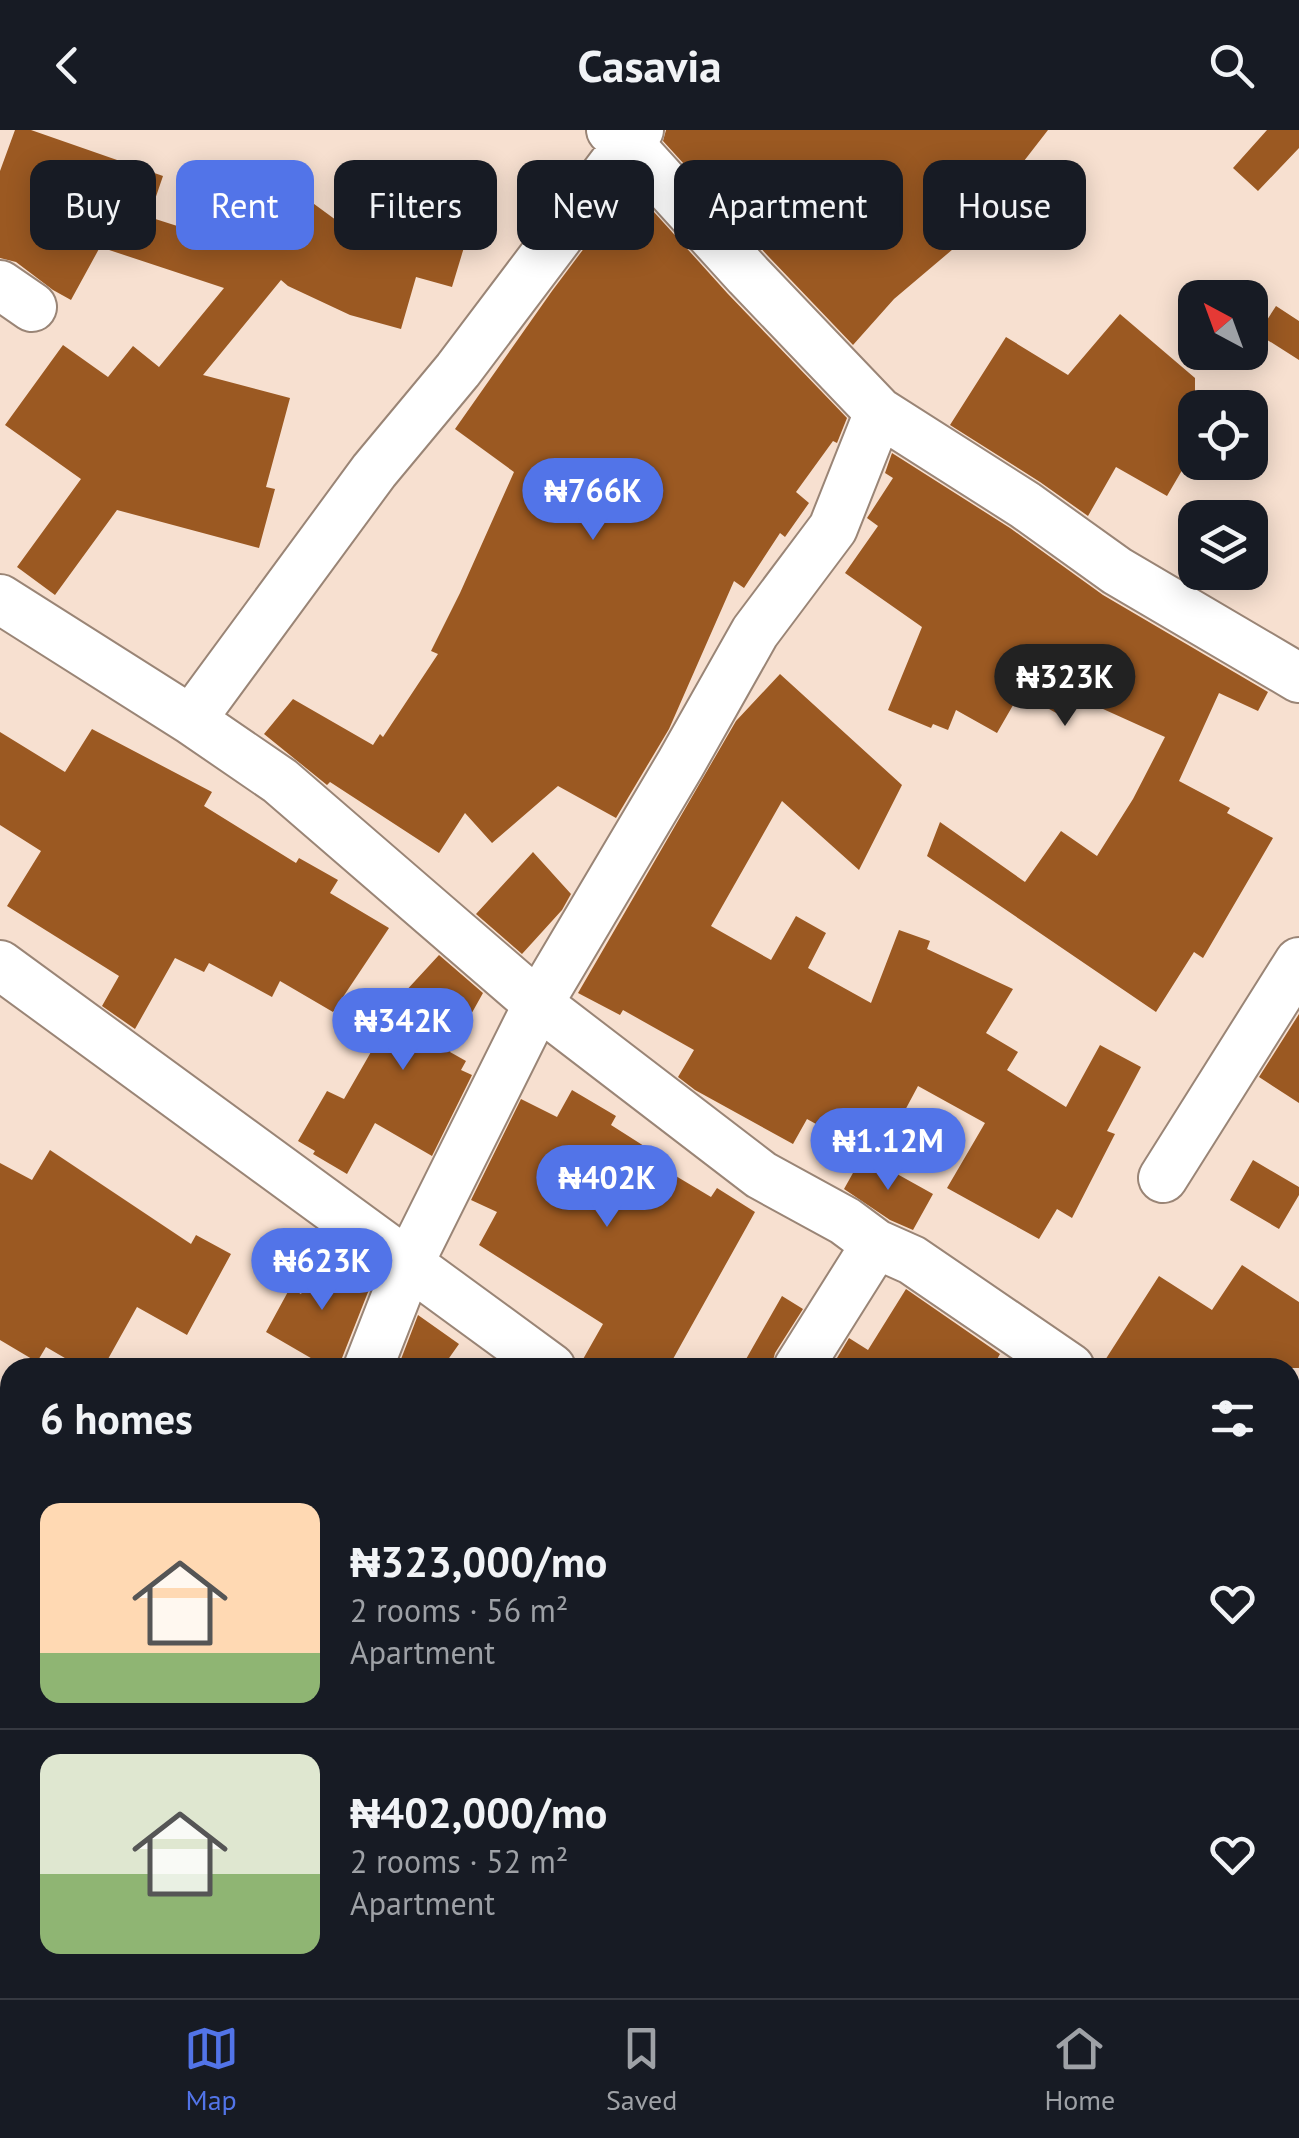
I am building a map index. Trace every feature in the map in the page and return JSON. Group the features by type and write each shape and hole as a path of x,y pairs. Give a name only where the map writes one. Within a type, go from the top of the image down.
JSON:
{"street":[{"path":"191,720 374,471 458,370 626,135 748,275 879,412 1025,505 1117,571 1299,678"},
{"path":"372,1358 409,1263 538,1004 755,632 832,528 879,412"},
{"path":"0,599 280,781 538,1004 761,1174 844,1221 876,1244 912,1260 1055,1358"},
{"path":"1163,1178 1299,962"},
{"path":"0,965 537,1358"},
{"path":"804,1358 876,1244"}],"building":[{"path":"15,130 31,130 117,160 30,160 30,250 98,250 71,300 16,262 0,258 0,171"},
{"path":"666,130 1048,130 1025,160 923,160 923,250 952,250 894,299 853,345 763,250 903,250 903,160 680,160 663,141"},
{"path":"1267,130 1299,130 1299,148 1258,191 1233,168"},
{"path":"156,174 163,176 156,196"},
{"path":"314,204 334,219 334,250 463,250 452,287 416,277 401,329 350,315 281,280 203,375 290,398 266,487 275,489 259,548 117,510 55,595 17,567 81,479 5,425 63,345 108,377 133,346 159,367 224,288 109,250 156,250 156,219 176,226 176,250 314,250"},
{"path":"654,212 674,234 674,250 688,250 847,418 837,443 833,441 796,492 809,503 785,537 780,533 744,588 734,581 669,729 616,818 558,786 492,843 465,813 439,853 330,782 327,785 264,734 293,699 373,745 380,734 383,737 438,654 431,651 514,472 455,429 583,250 654,250"},
{"path":"1276,306 1299,321 1299,360 1268,340 1268,318"},
{"path":"1120,314 1178,363 1178,370 1186,370 1195,378 1195,390 1178,390 1178,477 1167,496 1116,467 1088,516 950,425 1006,337 1068,375"},
{"path":"892,453 1010,528 1103,595 1268,692 1258,711 1219,693 1179,781 1230,808 1227,813 1273,838 1203,958 1194,952 1156,1012 927,856 940,822 1025,882 1061,831 1097,856 1165,737 1079,701 1069,720 1020,693 997,733 956,710 948,730 933,724 931,728 888,710 922,627 845,573 878,526 867,518 893,478 885,473"},
{"path":"780,674 902,785 859,870 782,801 711,926 771,960 796,916 826,933 808,968 871,1003 899,930 930,941 927,949 1013,989 986,1033 1018,1052 1007,1070 1066,1107 1100,1045 1141,1067 1107,1131 1115,1134 1072,1218 1057,1209 1039,1239 947,1188 985,1123 918,1086 879,1159 807,1119 793,1144 678,1077 694,1050 623,1010 620,1015 578,993 736,721"},
{"path":"92,729 212,792 204,806 296,863 299,858 338,880 330,893 389,928 333,1012 280,981 272,997 209,963 204,972 175,958 135,1029 102,1006 119,976 7,906 41,851 0,825 0,732 65,772"},
{"path":"533,852 571,894 562,910 522,954 476,914"},
{"path":"439,955 483,993 450,1052 466,1061 461,1070 472,1075 432,1156 375,1123 347,1174 298,1141 327,1091 344,1099 379,1038 368,1032"},
{"path":"1299,1014 1299,1103 1259,1077"},
{"path":"572,1090 616,1116 611,1125 644,1146 639,1154 711,1197 717,1188 755,1212 674,1358 584,1358 603,1324 479,1245 497,1212 471,1200 521,1099 557,1117"},
{"path":"50,1150 191,1244 196,1235 231,1254 187,1335 137,1307 109,1358 65,1358 46,1347 39,1358 30,1358 0,1340 0,1163 32,1180"},
{"path":"863,1155 933,1194 913,1230 890,1220 844,1189"},
{"path":"1253,1160 1299,1187 1299,1195 1279,1229 1230,1200"},
{"path":"325,1253 372,1282 342,1358 311,1358 266,1332 290,1288 301,1294"},
{"path":"1242,1265 1299,1302 1299,1358 1106,1358 1159,1276 1212,1310"},
{"path":"906,1289 1000,1354 998,1358 837,1358 849,1338 868,1350"},
{"path":"782,1296 803,1309 774,1358 747,1358"},
{"path":"418,1315 459,1344 449,1358 401,1358"}]}
